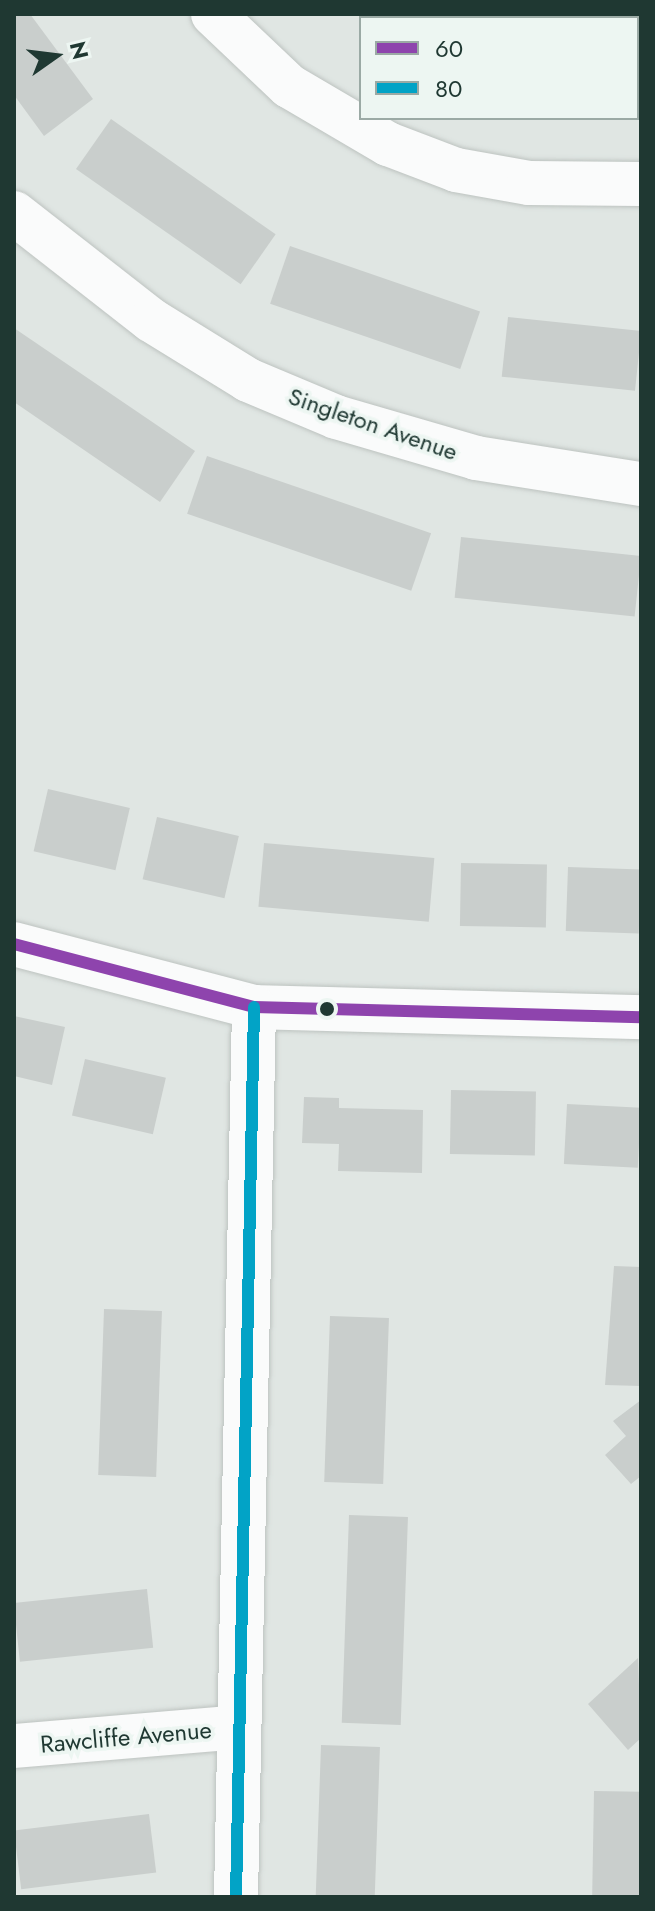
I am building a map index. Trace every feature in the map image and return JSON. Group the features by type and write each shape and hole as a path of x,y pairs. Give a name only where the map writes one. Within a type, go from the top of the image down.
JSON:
{"street":[{"path":"213,14 289,86 388,144 456,170 529,183 641,184"},
{"name":"Singleton Avenue","path":"14,213 151,320 248,380 336,417 476,458 641,484"},
{"path":"14,944 254,1007 641,1017"},
{"path":"236,1897 254,1007"},
{"name":"Rawcliffe Avenue","path":"14,1746 238,1727"}],"building":[{"path":"14,14 30,14 93,99 44,136 14,95"},
{"path":"491,14 564,14 528,16"},
{"path":"111,119 276,234 241,284 76,169"},
{"path":"290,246 480,311 460,369 270,304"},
{"path":"508,317 641,331 635,391 502,377"},
{"path":"14,328 195,451 160,502 14,402"},
{"path":"207,456 431,533 411,591 187,514"},
{"path":"461,537 641,556 635,617 455,598"},
{"path":"48,789 130,808 115,870 34,851"},
{"path":"157,817 239,836 224,898 143,879"},
{"path":"264,843 434,858 429,922 258,907"},
{"path":"461,863 547,865 546,927 460,926"},
{"path":"568,867 641,870 639,934 566,931"},
{"path":"14,1016 65,1027 52,1085 14,1076"},
{"path":"85,1059 166,1078 153,1134 72,1116"},
{"path":"451,1090 536,1091 535,1155 450,1154"},
{"path":"304,1097 339,1098 339,1108 423,1110 422,1173 338,1171 339,1144 302,1143"},
{"path":"567,1104 641,1108 638,1168 564,1164"},
{"path":"614,1266 641,1267 641,1386 605,1385"},
{"path":"104,1309 162,1311 156,1477 98,1475"},
{"path":"330,1316 389,1318 383,1484 324,1482"},
{"path":"641,1400 641,1476 631,1484 605,1455 626,1436 613,1421"},
{"path":"349,1515 408,1517 401,1725 342,1723"},
{"path":"147,1589 153,1648 20,1662 14,1603"},
{"path":"638,1658 641,1738 628,1750 588,1704"},
{"path":"321,1745 380,1747 375,1897 316,1897"},
{"path":"594,1791 641,1792 639,1897 592,1897"},
{"path":"149,1814 156,1873 21,1889 14,1831"}],"transit line":[{"name":"60","path":"14,944 254,1007 641,1017"},
{"name":"80","path":"236,1897 254,1007"}]}
